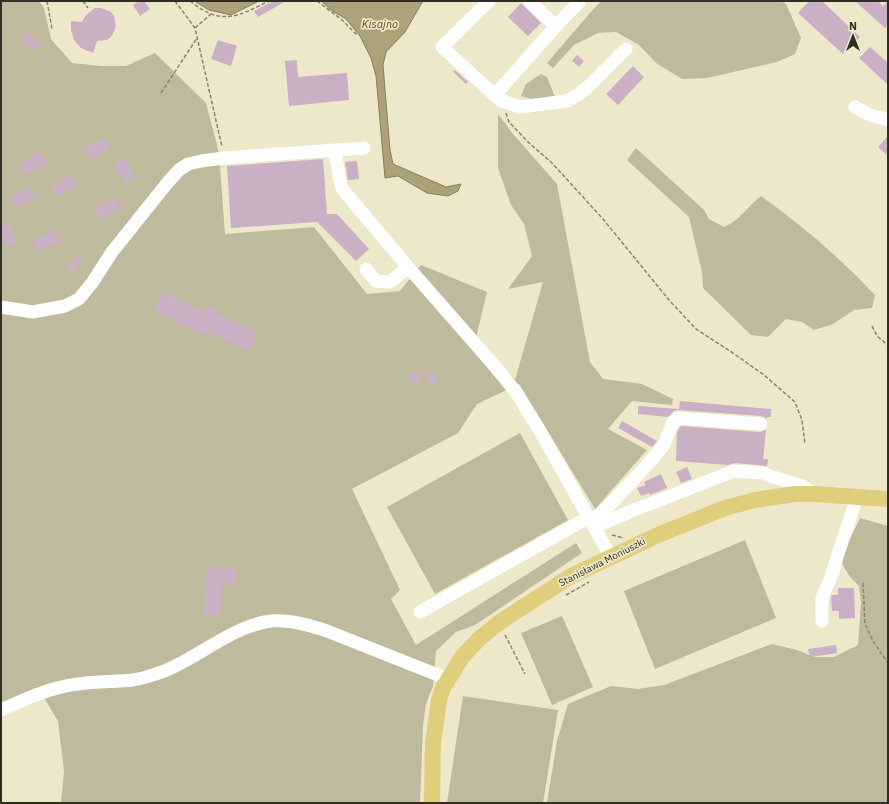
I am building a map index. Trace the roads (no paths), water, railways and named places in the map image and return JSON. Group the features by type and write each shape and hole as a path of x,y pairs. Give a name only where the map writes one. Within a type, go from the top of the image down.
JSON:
{"main road":[{"name":"Stanisława Moniuszki","path":"432,803 434,731 439,700 448,679 462,657 480,638 500,622 571,576 611,556 686,523 725,508 767,497 795,494 888,499"}],"lane":[{"path":"489,1 442,47 498,98 520,107 567,101 578,95 626,49"},
{"path":"529,1 556,26"},
{"path":"498,98 556,26 580,1"},
{"path":"855,107 870,115 888,120"},
{"path":"1,307 33,312 65,306 79,299 92,283 112,252 168,182 179,170 188,164 224,158 364,148"},
{"path":"335,151 340,182 343,190 516,392 540,431 611,556"},
{"path":"366,268 376,281 390,282 408,267"},
{"path":"592,522 660,450 664,445 672,424 677,418 761,424"},
{"path":"420,612 592,522 629,512 734,471 764,473 802,486 814,494"},
{"path":"822,621 822,598 833,572 857,497"},
{"path":"1,710 45,692 63,687 78,684 134,680 153,675 187,660 236,633 265,622 276,621 307,625 327,631 448,679"}],"water":[{"path":"194,1 259,1 231,15 209,10"},
{"name":"Kisajno","path":"321,1 423,1 405,32 386,52 383,65 390,150 393,164 446,187 461,184 458,191 448,196 427,193 398,176 385,178 376,76 371,58 360,36 346,19 331,10"}]}
